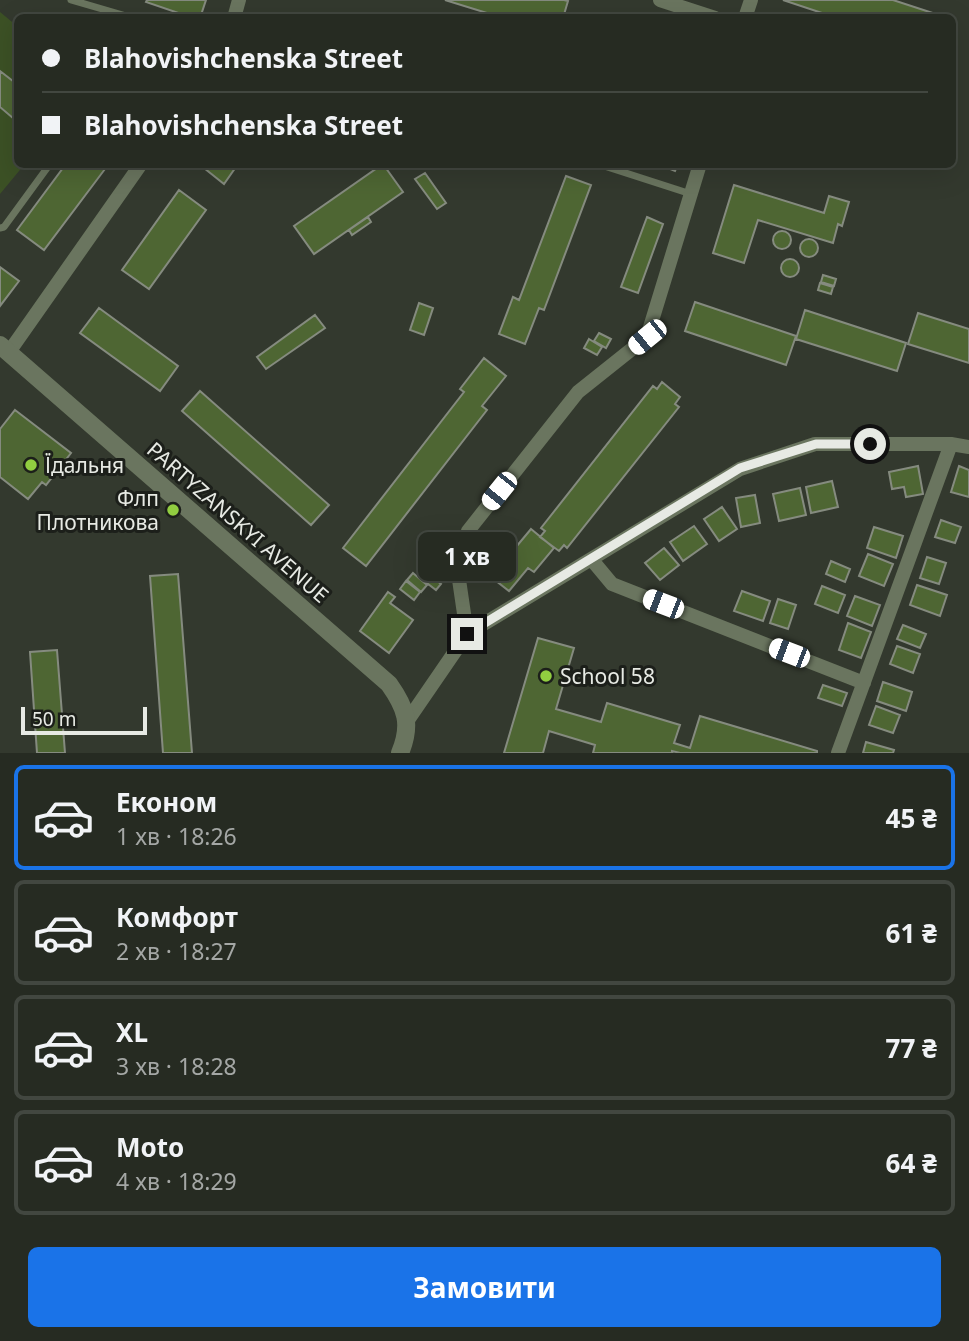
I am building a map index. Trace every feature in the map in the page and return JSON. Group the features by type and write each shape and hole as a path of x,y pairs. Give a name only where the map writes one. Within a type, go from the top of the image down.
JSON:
{"street":[{"path":"660,0 703,14"},
{"path":"3,353 135,168"},
{"path":"467,634 457,566 468,531 578,392 647,337 699,168"},
{"name":"PARTYZANSKYI AVENUE","path":"3,353 389,684 401,701 408,720"},
{"path":"400,753 408,720 467,634 740,468 816,444 951,444 969,447"},
{"path":"838,753 951,444"},
{"path":"592,560 612,584 864,683"}],"lane":[{"path":"71,0 119,14"},
{"path":"0,228 4,227 47,168"},
{"path":"610,168 691,194"}],"green space":[{"path":"0,12 14,24 14,168 22,168 0,194"}],"building":[{"path":"206,0 201,14 181,14 146,2"},
{"path":"445,0 568,1 564,14 490,14"},
{"path":"783,0 893,0 936,14 825,14"},
{"path":"0,71 14,82 14,119 0,107"},
{"path":"63,168 105,169 44,250 17,230"},
{"path":"204,168 235,168 224,184"},
{"path":"377,168 386,168 403,192 314,254 294,226"},
{"path":"425,173 446,203 437,209 415,179"},
{"path":"566,176 591,185 544,310 539,308 525,344 499,334 513,297 519,300"},
{"path":"734,185 824,213 829,196 849,202 842,226 838,224 833,243 758,220 744,263 713,253"},
{"path":"179,190 206,210 149,289 122,270"},
{"path":"368,217 371,222 352,235 349,230"},
{"path":"647,217 663,224 638,293 621,287"},
{"path":"782,231 788,234 791,240 788,246 782,249 776,246 773,240 776,234"},
{"path":"809,239 815,242 818,248 815,254 809,257 803,254 800,248 803,242"},
{"path":"790,259 796,262 799,268 796,274 790,277 784,274 781,268 784,262"},
{"path":"0,267 19,281 0,306"},
{"path":"823,275 836,279 834,286 821,282"},
{"path":"820,283 833,287 831,294 818,290"},
{"path":"695,302 796,336 786,365 685,331"},
{"path":"419,303 433,308 424,335 410,330"},
{"path":"99,308 178,366 160,391 80,333"},
{"path":"805,310 906,343 897,371 796,339"},
{"path":"918,313 969,329 969,363 908,344"},
{"path":"315,315 325,328 266,369 257,357"},
{"path":"599,333 611,339 606,348 594,341"},
{"path":"589,339 602,347 597,355 584,348"},
{"path":"484,358 506,376 482,406 487,410 366,566 343,548 464,392 460,389"},
{"path":"662,382 680,397 675,404 679,407 567,548 564,545 559,551 540,537 545,531 541,528 653,386 657,389"},
{"path":"200,391 329,505 311,525 182,411"},
{"name":"Їдальня","path":"15,410 71,453 46,485 42,482 28,499 0,477 0,429"},
{"path":"918,466 923,494 906,497 904,487 892,489 889,472"},
{"path":"959,466 969,470 969,497 951,492"},
{"path":"832,481 838,507 811,513 806,487"},
{"path":"800,488 806,515 779,521 773,494"},
{"path":"755,495 760,523 741,527 736,498"},
{"path":"722,507 737,529 719,541 704,519"},
{"path":"941,520 961,527 955,543 935,537"},
{"path":"694,526 707,544 683,561 670,542"},
{"path":"874,527 903,536 896,558 867,548"},
{"path":"531,529 554,548 534,572 528,568 509,591 486,573 505,548 511,553"},
{"path":"664,548 679,565 660,580 645,563"},
{"path":"868,554 893,564 884,586 859,576"},
{"path":"927,557 946,563 939,584 920,578"},
{"path":"831,561 850,569 845,582 826,574"},
{"path":"413,573 427,585 421,592 407,580"},
{"path":"178,574 192,753 163,753 150,576"},
{"path":"428,574 441,584 436,590 423,580"},
{"path":"406,581 420,592 414,600 400,589"},
{"path":"917,585 947,595 940,616 910,605"},
{"path":"822,586 845,595 838,613 815,604"},
{"path":"742,591 770,601 763,621 734,611"},
{"path":"388,592 395,597 390,603 413,620 389,653 360,631"},
{"path":"855,596 880,605 872,626 847,616"},
{"path":"778,599 796,605 788,629 770,623"},
{"path":"848,623 871,632 861,658 839,650"},
{"path":"903,625 926,634 920,648 897,639"},
{"name":"School 58","path":"538,638 574,648 556,709 601,722 607,703 680,725 674,743 690,748 700,716 817,753 593,753 595,745 549,731 543,753 504,753"},
{"path":"897,646 920,654 913,673 890,664"},
{"path":"57,650 65,753 37,753 30,652"},
{"path":"883,682 912,692 906,711 877,701"},
{"path":"823,685 847,693 842,706 818,698"},
{"path":"876,706 900,715 893,733 869,725"},
{"path":"866,742 894,750 893,753 863,753"}],"place":[{"name":"Їдальня","path":"31,465"},
{"name":"Флп Плотникова","path":"173,510"},
{"name":"School 58","path":"546,676"}],"route":[{"path":"467,634 740,468 816,444 870,444"}]}
